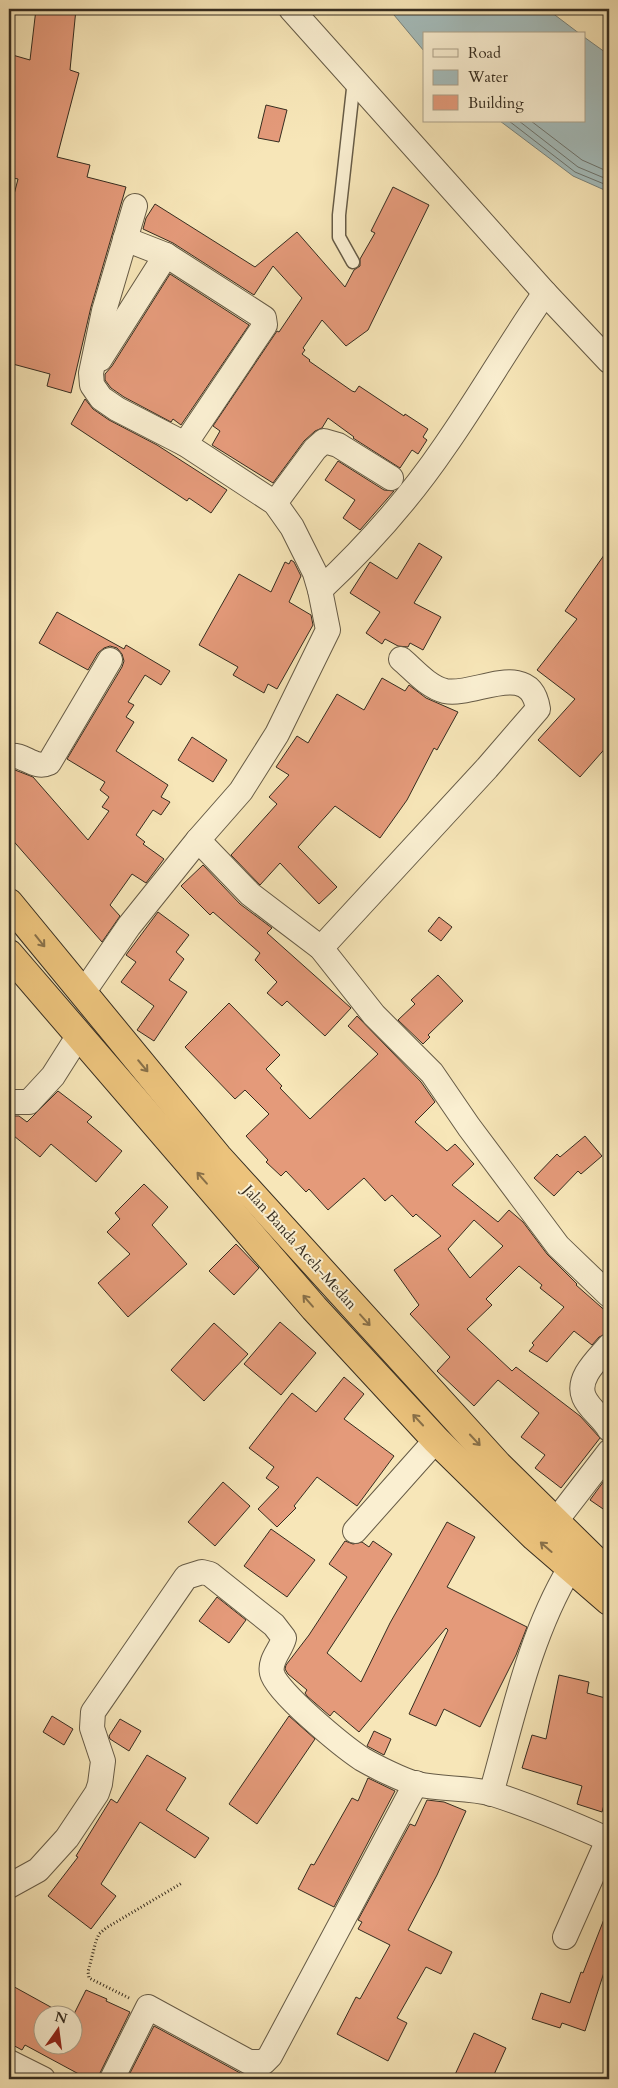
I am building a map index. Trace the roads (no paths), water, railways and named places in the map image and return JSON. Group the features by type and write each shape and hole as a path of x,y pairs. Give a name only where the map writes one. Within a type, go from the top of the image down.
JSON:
{"highway":[{"name":"Jalan Banda Aceh-Medan","path":"9,903 218,1157 498,1465 609,1574"},
{"name":"Jalan Banda Aceh-Medan","path":"9,954 314,1308 436,1440 535,1537 609,1601"}],"street":[{"path":"291,9 545,293 609,361"},
{"path":"83,994 129,926 198,840 241,791 277,734 328,630 315,573 292,527 275,503 185,444 117,409 101,398 92,385 91,372 104,311 135,206"},
{"path":"125,239 166,255 264,318 265,325 185,444"},
{"path":"91,372 166,255"},
{"path":"320,590 380,531 444,448 545,293"},
{"path":"275,503 314,449 324,440 338,445 391,478"},
{"path":"321,948 487,768 538,709 536,697 528,688 514,681 457,692 445,691 432,685 401,659"},
{"path":"9,756 17,756 37,765 49,763 110,660"},
{"path":"198,840 250,894 321,948 374,1016 432,1074 558,1246 609,1296"},
{"path":"9,1102 29,1102 53,1076 79,1035"},
{"path":"609,1346 589,1371 582,1385 584,1398 609,1429"},
{"path":"355,1531 436,1440"},
{"path":"555,1522 609,1452"},
{"path":"490,1794 536,1640 553,1596 570,1568"},
{"path":"9,1886 38,1870 67,1838 92,1801 100,1784 103,1761 92,1728 93,1712 186,1577 197,1572 210,1574 274,1625 284,1638 280,1650 272,1661 271,1671 274,1680 305,1712 363,1759 416,1784 490,1794 572,1823 609,1840 565,1937"},
{"path":"112,2079 148,2007 249,2062 264,2062 270,2056 416,1784"},
{"path":"9,2062 42,2079"}],"lane":[{"path":"353,262 339,237 339,215 354,80"}],"water":[{"path":"389,9 547,9 577,32 423,32 423,50"},
{"path":"586,38 609,55 609,192 573,176 501,122 586,122"}]}
